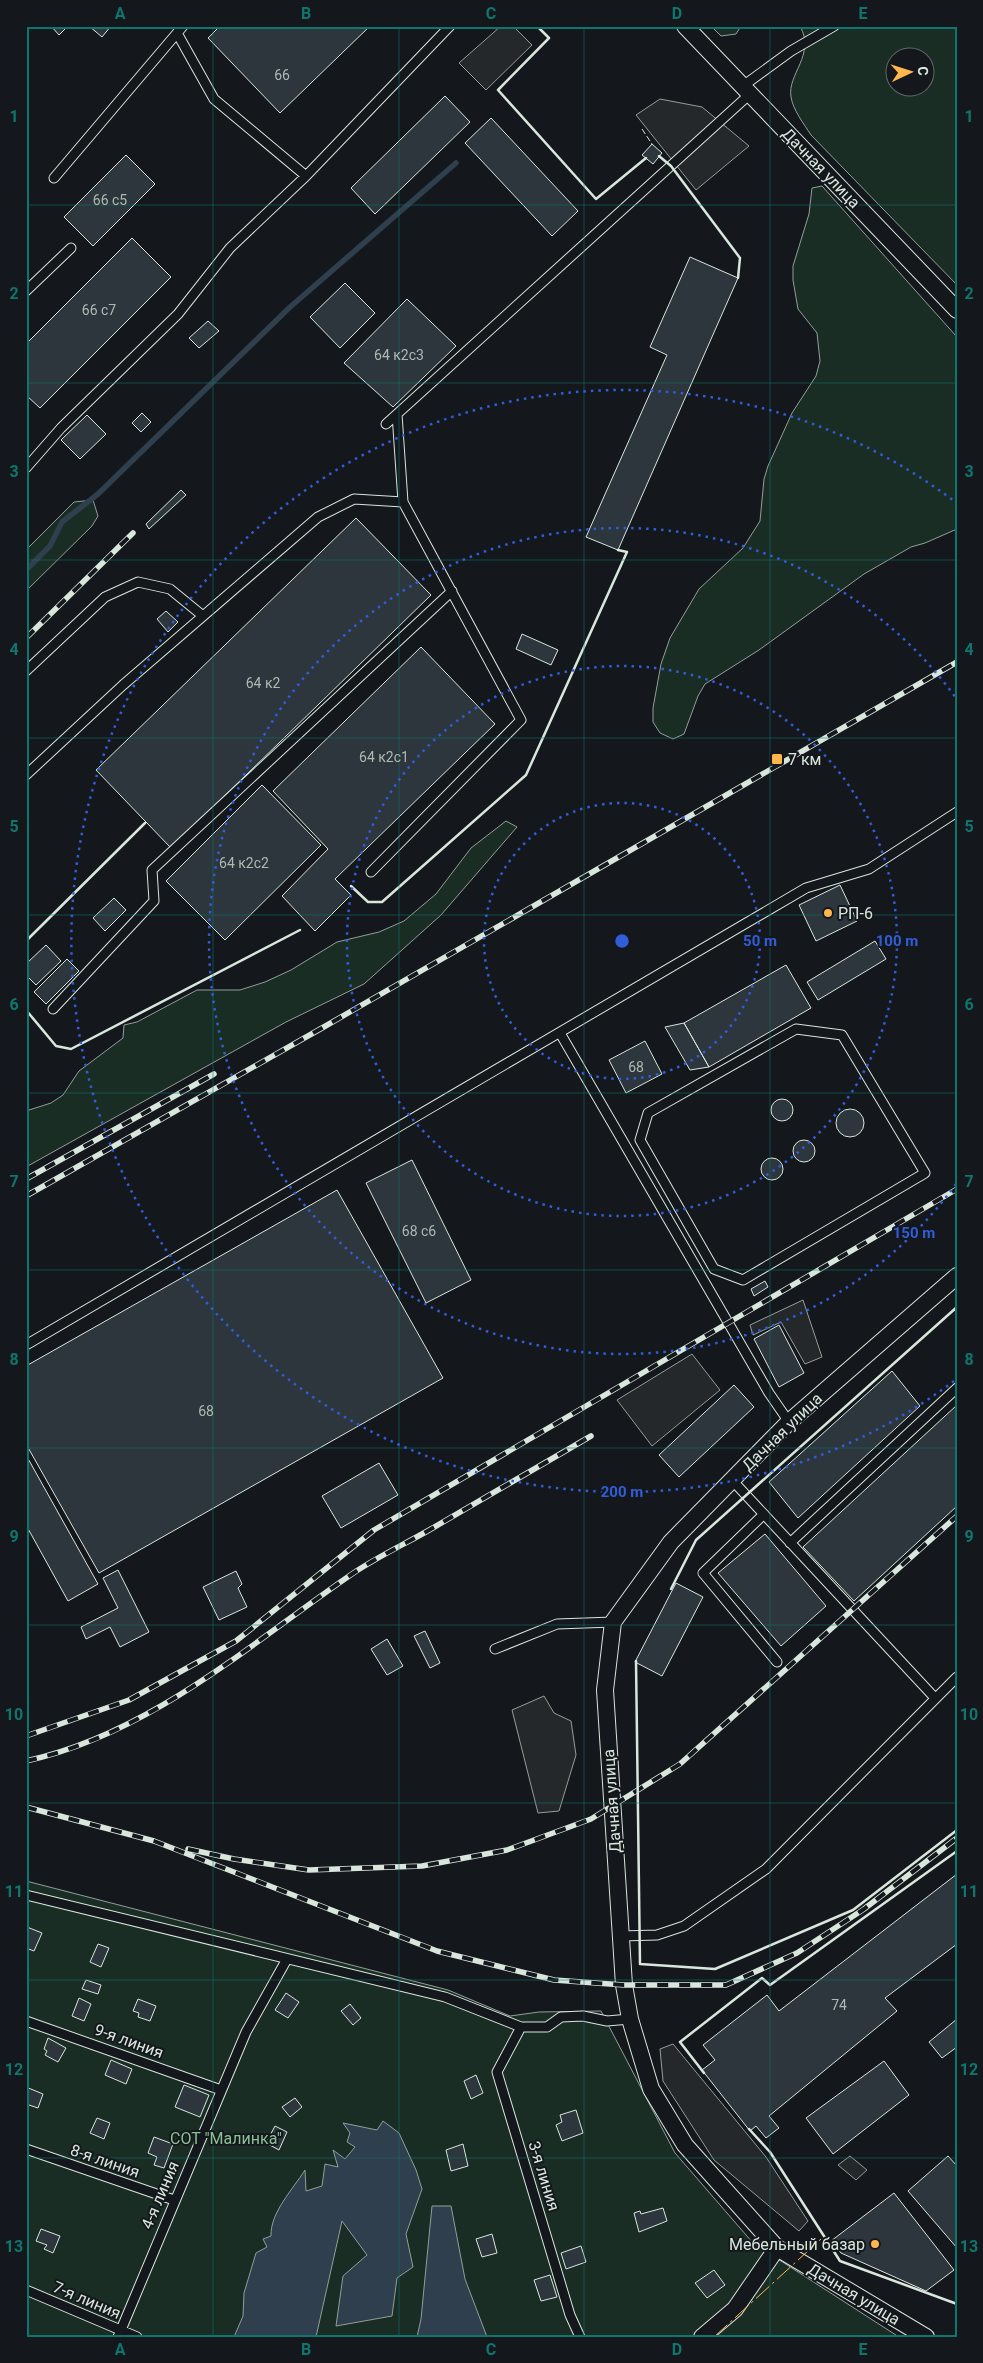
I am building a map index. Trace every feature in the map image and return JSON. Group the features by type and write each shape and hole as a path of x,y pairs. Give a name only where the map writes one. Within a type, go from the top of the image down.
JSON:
{"street":[{"name":"Дачная улица","path":"684,26 957,310"},
{"name":"Дачная улица","path":"926,2337 777,2248 685,2145 651,2089 630,2020 624,1985 605,1690 613,1622 670,1542 789,1422 957,1276"},
{"path":"702,2337 735,2309 777,2248"}],"lane":[{"path":"26,468 61,428 178,314 230,248 306,176 450,26"},
{"path":"386,424 746,90 791,51 834,26"},
{"path":"54,178 180,30 214,99 306,176"},
{"path":"26,291 71,248"},
{"path":"371,872 521,720 403,502 397,414"},
{"path":"26,775 123,685 318,517 354,499 403,502"},
{"path":"26,671 105,597 138,582 170,589 203,616"},
{"path":"53,1009 154,901 152,870 452,591"},
{"path":"26,1345 806,888 869,870 957,812"},
{"path":"796,1029 842,1035 925,1173 743,1280 714,1269 640,1140 648,1113 796,1029"},
{"path":"560,1033 769,1393 789,1422"},
{"path":"790,1542 957,1388"},
{"path":"732,1480 935,1698"},
{"path":"764,1514 703,1573 777,1662"},
{"path":"495,1649 557,1624 613,1622"},
{"path":"620,1936 657,1935 684,1926 766,1869 957,1677"},
{"path":"26,1895 445,1997 521,2027 547,2027 561,2017 583,2016 607,2020 630,2020"},
{"name":"4-я линия","path":"119,2333 246,2032 287,1959"},
{"name":"9-я линия","path":"26,2020 221,2090"},
{"name":"3-я линия","path":"521,2027 497,2072 570,2315 580,2337"},
{"name":"8-я линия","path":"26,2149 174,2200"},
{"name":"7-я линия","path":"26,2290 119,2333 137,2337"}],"green space":[{"path":"711,26 741,26 736,34 721,36"},
{"path":"800,26 957,26 957,285 811,135 799,117 792,102 791,89 805,46"},
{"path":"822,186 957,337 957,529 911,547 864,574 759,650 705,684 698,696 684,734 673,739 660,733 653,722 653,708 661,664 670,638 699,589 743,548 760,521 764,479 768,466 792,413 816,376 820,361 817,333 798,309 793,280 793,266 809,214 812,188"},
{"path":"93,500 98,516 92,526 26,591 26,550 74,502"},
{"path":"506,821 517,827 441,915 364,984 286,1022 26,1167 26,1111 51,1103 63,1095 79,1071 123,1038 124,1025 137,1022 197,990 240,990 265,982 291,970 337,942 379,932 404,921 436,894 471,848"},
{"name":"СОТ \"Малинка\"","path":"26,1881 448,1990 510,2016 539,2012 601,2011 675,2153 753,2243 899,2337 26,2337"}],"shaded area":[{"path":"501,26 513,26 532,45 486,90 459,63"},
{"path":"660,99 702,107 749,146 696,190 636,115"},
{"path":"803,1300 822,1357 805,1364 781,1322 753,1335 750,1325"},
{"path":"692,1354 720,1390 652,1446 617,1400"},
{"path":"544,1696 554,1713 571,1721 576,1755 559,1811 538,1813 512,1710"},
{"path":"673,2044 766,2157 808,2221 799,2231 714,2160 663,2081 660,2049"},
{"path":"850,2156 867,2170 856,2180 838,2165"}],"water":[{"path":"383,2121 399,2133 416,2170 422,2189 406,2234 413,2267 397,2278 392,2316 336,2326 343,2276 367,2255 342,2221 316,2337 234,2337 243,2316 244,2293 256,2253 267,2247 263,2239 271,2236 274,2219 289,2193 305,2170 306,2191 322,2186 325,2164 338,2167 333,2150 345,2159 355,2147 347,2142 350,2133 343,2123 377,2130"},
{"path":"432,2206 451,2206 465,2279 487,2337 417,2337 421,2319"}],"building":[{"path":"51,26 68,26 59,35"},
{"path":"89,26 111,26 102,37"},
{"path":"220,26 370,26 280,113 208,38"},
{"path":"445,96 470,122 375,214 351,188"},
{"path":"491,118 578,211 552,236 465,143"},
{"path":"652,144 662,153 653,164 642,155"},
{"path":"126,155 155,184 93,246 64,217"},
{"path":"132,238 171,277 40,408 26,395 26,344"},
{"path":"690,257 738,278 618,550 586,537 667,355 650,347"},
{"path":"345,283 375,313 340,348 310,317"},
{"path":"407,299 456,346 393,407 344,363"},
{"path":"208,321 219,331 199,348 189,338"},
{"path":"142,413 151,422 141,432 132,423"},
{"path":"87,415 106,434 80,459 61,440"},
{"path":"181,490 186,495 149,529 146,524"},
{"path":"356,518 431,595 171,848 96,770"},
{"path":"166,611 178,622 168,632 157,619"},
{"path":"522,634 558,650 551,665 516,649"},
{"path":"421,647 495,724 335,879 351,895 315,931 282,896 328,849 273,791"},
{"path":"262,785 321,845 225,940 166,881"},
{"name":"РП-6","path":"840,885 857,921 816,941 799,905"},
{"path":"114,898 126,910 105,931 93,918"},
{"path":"875,941 886,959 818,1000 807,982"},
{"path":"46,945 61,961 36,985 26,975 26,964"},
{"path":"67,959 79,971 46,1004 34,992"},
{"path":"786,965 811,1008 709,1067 684,1023"},
{"path":"684,1023 709,1067 690,1070 665,1027"},
{"path":"645,1041 662,1074 626,1093 609,1060"},
{"path":"782,1099 790,1102 793,1110 790,1118 782,1121 774,1118 771,1110 774,1102"},
{"path":"850,1109 860,1113 864,1123 860,1133 850,1137 840,1133 836,1123 840,1113"},
{"path":"804,1140 812,1143 815,1151 812,1159 804,1162 796,1159 793,1151 796,1143"},
{"path":"772,1158 780,1161 783,1169 780,1177 772,1180 764,1177 761,1169 764,1161"},
{"path":"412,1160 471,1280 426,1303 366,1183"},
{"path":"337,1190 443,1378 99,1573 26,1444 26,1366"},
{"path":"765,1281 768,1287 754,1296 751,1289"},
{"path":"779,1325 804,1373 779,1387 754,1339"},
{"path":"892,1371 920,1406 798,1518 769,1482"},
{"path":"734,1385 754,1407 679,1477 659,1455"},
{"path":"957,1405 957,1506 854,1601 803,1547"},
{"path":"26,1455 98,1584 68,1601 26,1525"},
{"path":"379,1463 398,1495 341,1528 322,1496"},
{"path":"765,1534 826,1606 781,1646 718,1573"},
{"path":"118,1570 149,1632 120,1647 110,1627 86,1639 81,1627 118,1608 103,1578"},
{"path":"236,1571 242,1584 238,1588 247,1607 219,1620 203,1587"},
{"path":"676,1583 703,1597 662,1676 635,1662"},
{"path":"425,1631 440,1663 430,1668 414,1636"},
{"path":"387,1639 403,1666 387,1675 371,1649"},
{"path":"957,1874 957,1944 885,1998 897,2011 769,2116 779,2128 766,2138 756,2126 750,2131 702,2070 715,2060 703,2045 767,1995 779,2011"},
{"path":"27,1927 42,1933 34,1951 26,1948"},
{"path":"98,1944 109,1948 101,1967 90,1962"},
{"path":"86,1980 101,1985 98,1994 82,1989"},
{"path":"286,1993 299,2002 288,2018 275,2010"},
{"path":"79,1998 91,2004 84,2021 72,2016"},
{"path":"138,1999 156,2006 150,2021 138,2017 139,2013 133,2011"},
{"path":"350,2004 361,2018 353,2025 341,2011"},
{"path":"957,2019 957,2047 942,2058 929,2042"},
{"path":"48,2038 66,2048 58,2062 45,2055 47,2051 44,2049"},
{"path":"111,2060 132,2069 126,2084 105,2075"},
{"path":"884,2061 909,2095 833,2154 806,2118"},
{"path":"476,2075 483,2093 471,2099 464,2081"},
{"path":"184,2085 209,2095 200,2117 175,2107"},
{"path":"26,2087 43,2094 38,2108 26,2104"},
{"path":"295,2098 302,2107 290,2117 282,2107"},
{"path":"576,2110 583,2133 562,2141 556,2125 562,2122 560,2115"},
{"path":"97,2118 110,2123 104,2139 90,2133"},
{"path":"275,2126 287,2132 279,2150 266,2143"},
{"path":"154,2137 173,2144 164,2168 154,2165 157,2157 148,2153"},
{"path":"463,2144 468,2166 451,2171 446,2150"},
{"path":"948,2156 957,2166 957,2248 908,2191"},
{"path":"894,2193 954,2270 926,2291 841,2253 831,2241"},
{"path":"663,2208 667,2221 639,2232 634,2213 640,2211 641,2214"},
{"path":"41,2229 60,2236 53,2253 44,2249 47,2245 36,2241"},
{"path":"492,2234 497,2253 482,2257 476,2239"},
{"path":"581,2246 586,2262 566,2269 561,2253"},
{"path":"714,2270 725,2285 707,2298 695,2283"},
{"path":"550,2275 557,2297 541,2301 534,2280"}],"waterway":[{"path":"26,570 50,546 62,522 98,494 289,308 456,163"}],"railway":[{"path":"26,638 133,533"},
{"path":"26,1196 322,1028 957,662"},
{"path":"26,1179 214,1074"},
{"path":"26,1736 129,1700 236,1641 374,1530 957,1189"},
{"path":"26,1761 71,1748 115,1730 157,1708 237,1657 314,1601 381,1556 591,1436"},
{"path":"188,1849 234,1859 309,1870 422,1866 507,1850 591,1819 680,1764 957,1516"},
{"path":"26,1807 154,1841 437,1951 554,1980 624,1985 726,1985 797,1953 864,1909 957,1838"}],"fence":[{"path":"642,129 652,144"}],"wall":[{"path":"537,26 549,38 498,90 596,199 646,158"},
{"path":"659,156 671,166 740,258 738,278"},
{"path":"351,886 368,902 382,902 526,775 627,552 618,550"},
{"path":"26,941 145,823"},
{"path":"26,1010 56,1046 71,1049 300,930"},
{"path":"671,1589 696,1540 957,1307"},
{"path":"636,1661 640,1964 715,1969 853,1910 957,1830"},
{"path":"704,2073 680,2042 762,1978 770,1985 957,1851"},
{"path":"749,2129 770,2152 840,2261 957,2304"}],"power":[{"path":"714,2337 821,2239"}],"place":[{"name":"7 км","path":"777,759"},
{"name":"РП-6","path":"828,913"},
{"name":"Мебельный базар","path":"875,2244"}]}
